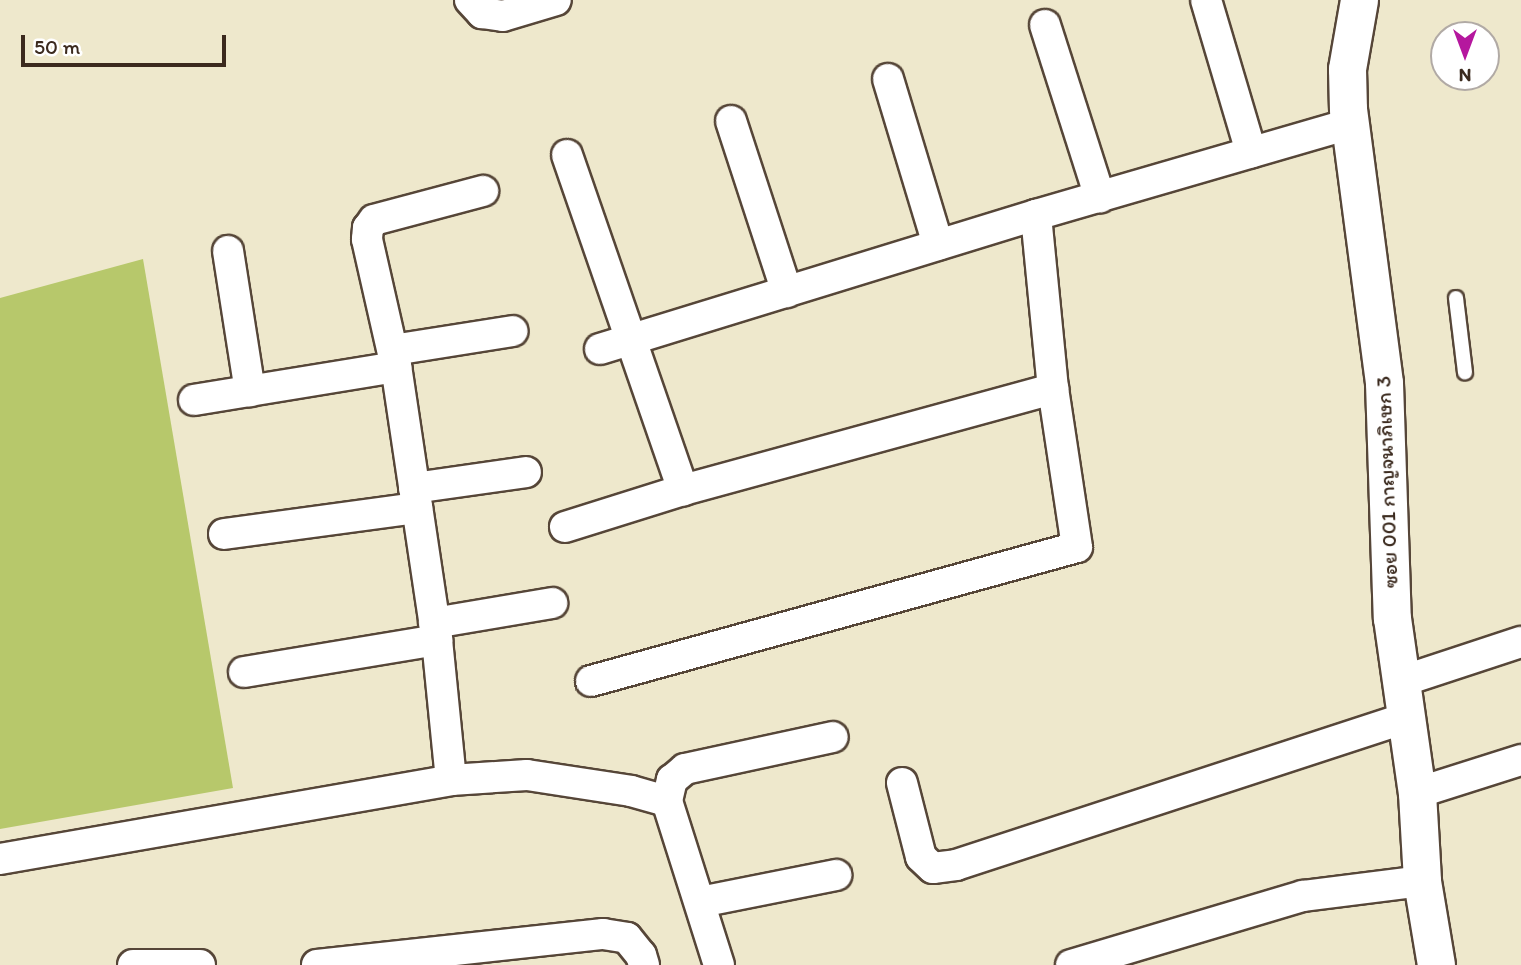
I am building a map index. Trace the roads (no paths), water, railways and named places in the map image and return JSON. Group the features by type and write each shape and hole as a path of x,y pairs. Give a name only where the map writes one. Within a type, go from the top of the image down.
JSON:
{"street":[{"path":"470,0 482,13 503,16 556,0"},
{"path":"1206,0 1251,152"},
{"name":"ซอย 001 กาญจนาภิเษก 3","path":"1359,0 1347,69 1349,124 1384,383 1392,618 1399,682 1407,718 1417,793 1422,881 1436,965"},
{"path":"1045,25 1100,197"},
{"path":"888,79 938,245"},
{"path":"731,121 787,292"},
{"path":"600,349 1036,215 1349,124"},
{"path":"567,155 683,490"},
{"path":"451,780 435,632 395,359 367,239 368,228 374,220 483,191"},
{"path":"591,681 1077,547 1053,388 1036,215"},
{"path":"228,251 250,391"},
{"path":"194,400 250,391 513,331"},
{"path":"565,527 683,490 1053,388"},
{"path":"224,534 415,498 526,472"},
{"path":"244,672 435,632 552,603"},
{"path":"1399,682 1521,642"},
{"path":"902,783 920,857 933,868 956,865 1407,718"},
{"path":"719,965 667,801 672,780 685,769 832,737"},
{"path":"1417,793 1521,760"},
{"path":"0,859 451,780 527,775 631,791 667,801"},
{"path":"700,902 836,875"},
{"path":"1070,965 1303,896 1422,881"},
{"path":"317,965 603,934 627,939 641,955 644,965"},
{"path":"133,965 200,965"}],"lane":[{"path":"1456,298 1465,372"}]}
